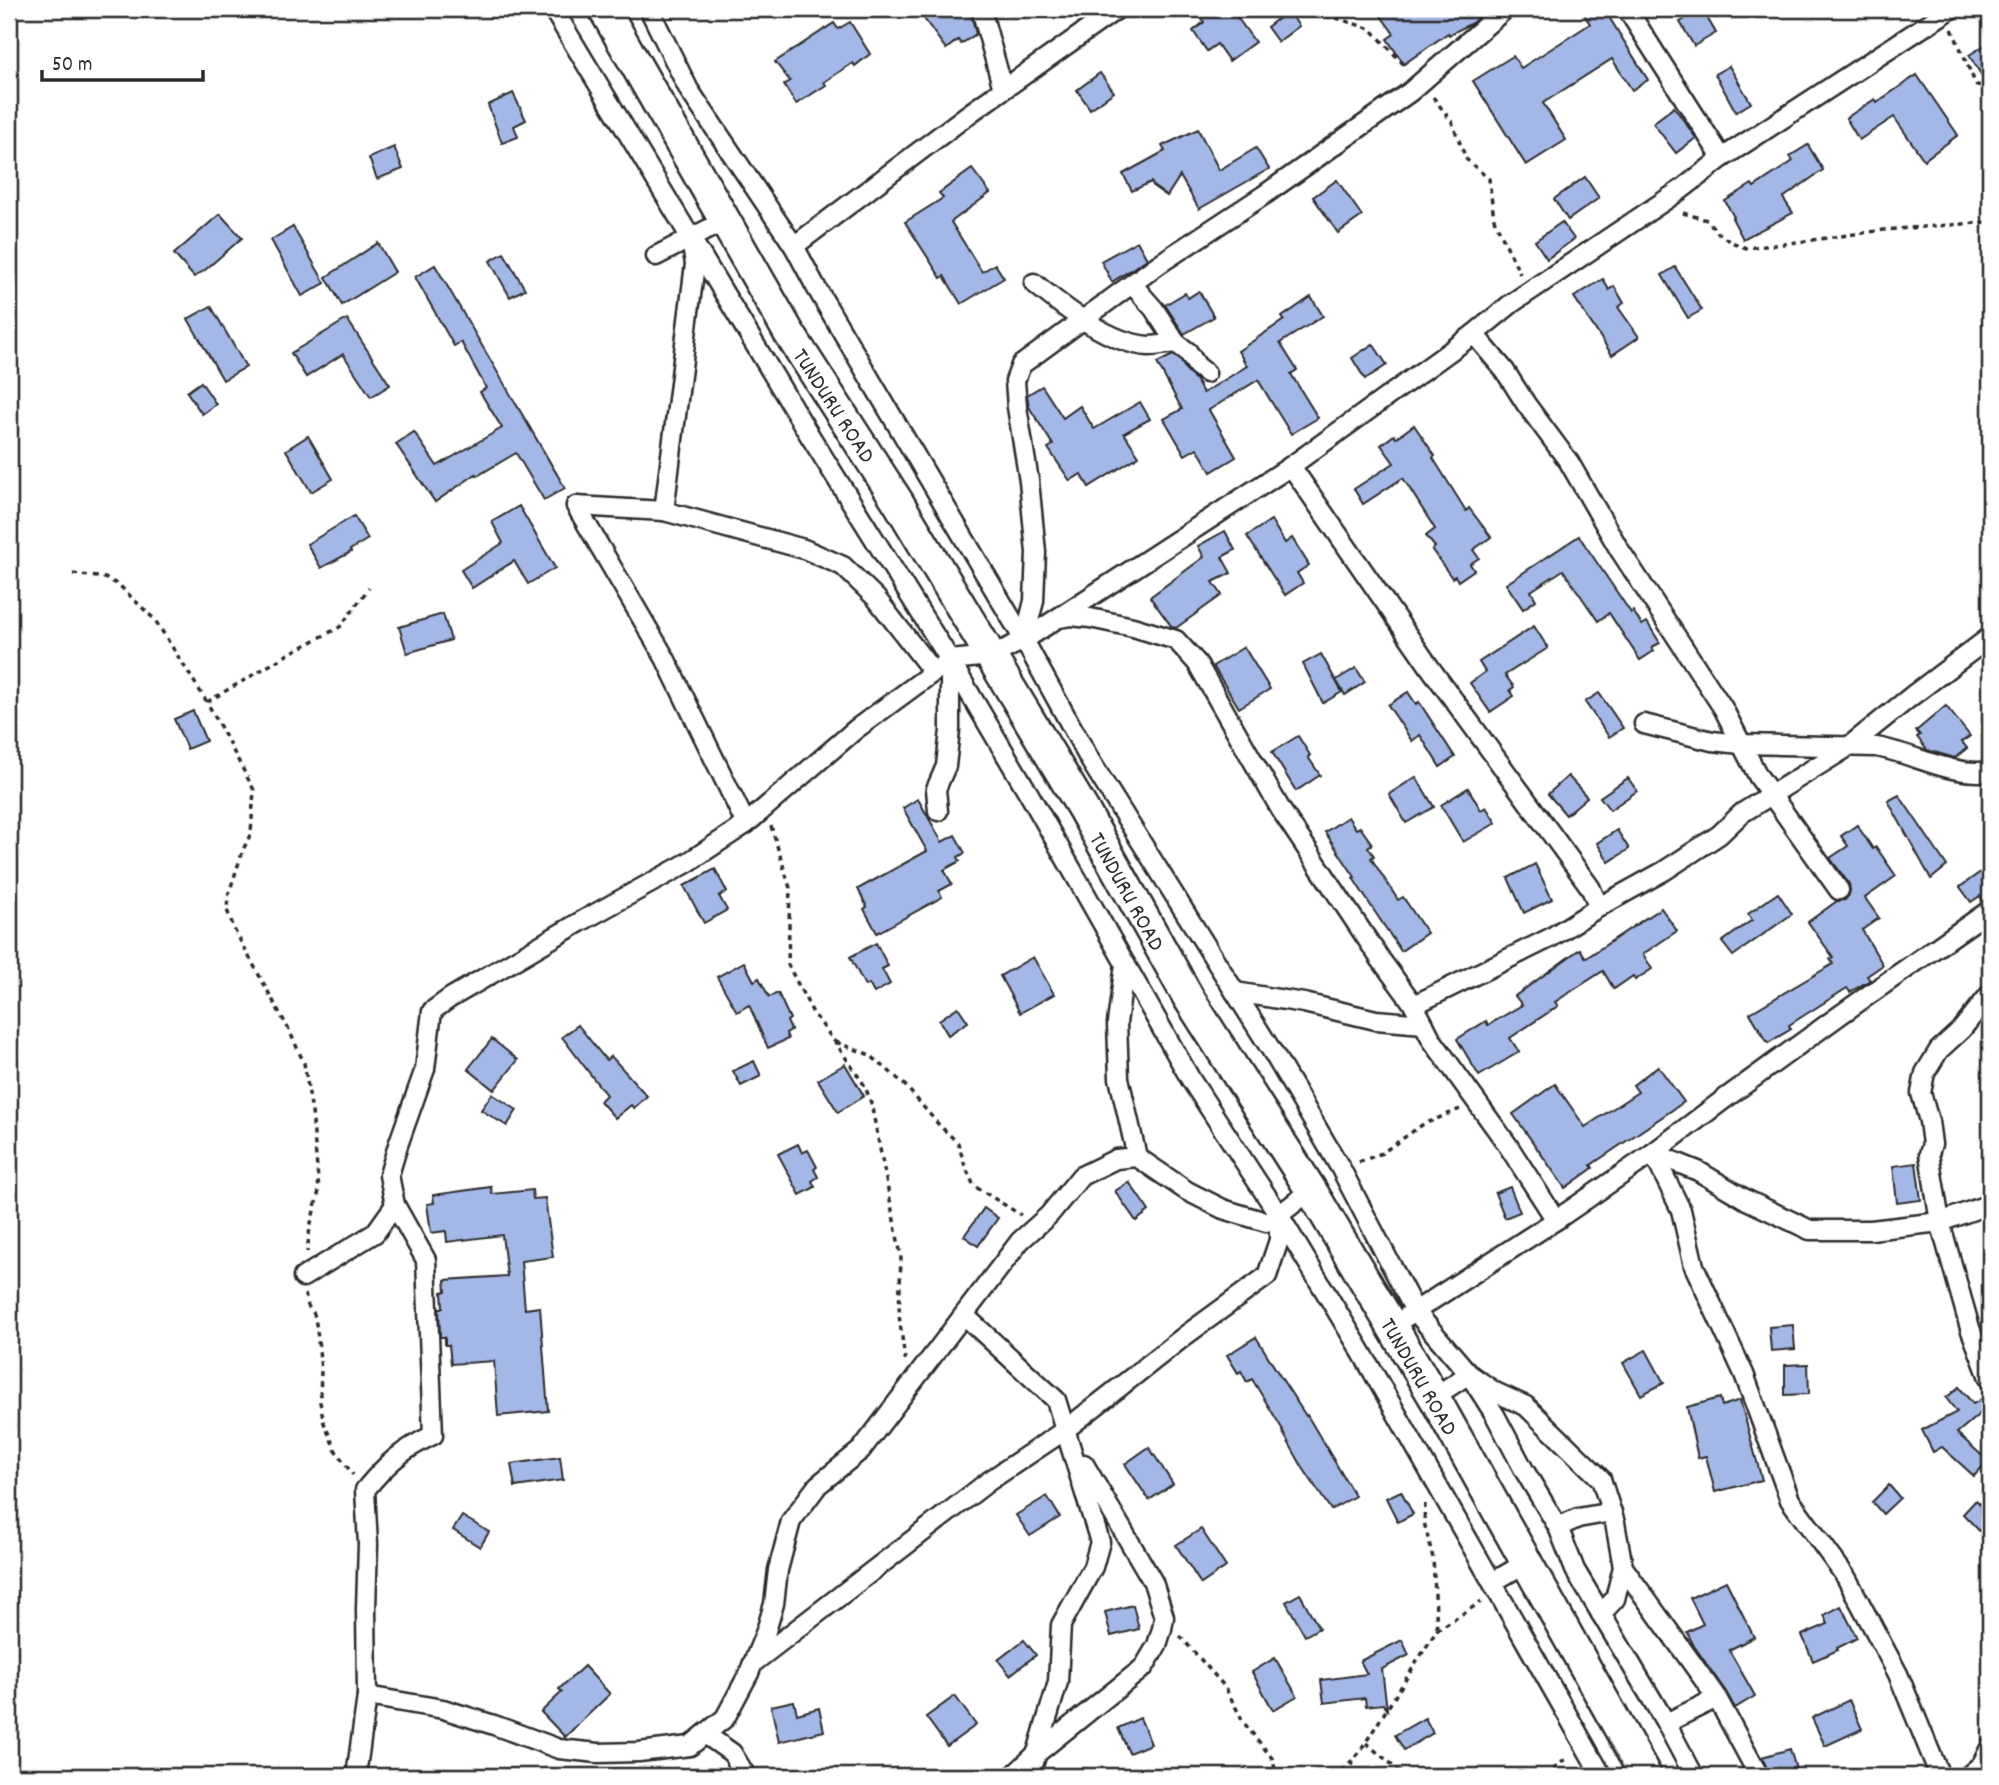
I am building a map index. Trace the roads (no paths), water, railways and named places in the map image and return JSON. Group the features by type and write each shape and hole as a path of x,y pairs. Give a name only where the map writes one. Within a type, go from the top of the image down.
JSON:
{"highway":[{"name":"TUNDURU ROAD","path":"604,9 789,333 898,502 1083,809 1188,997 1311,1190 1403,1319 1434,1397 1646,1776"}],"street":[{"path":"553,9 810,436 950,660 1191,1080 1279,1215 1361,1351 1602,1776"},
{"path":"649,9 689,90 794,246 1024,640 1091,762 1275,1056 1341,1170 1403,1319 1469,1374 1495,1392 1526,1406 1601,1479 1612,1512 1623,1567 1717,1698 1759,1776"},
{"path":"981,9 1003,89"},
{"path":"794,246 1003,89 1117,9"},
{"path":"1024,640 1034,601 1036,552 1029,481 1017,407 1015,381 1021,365 1421,82 1505,9"},
{"path":"1627,9 1722,158"},
{"path":"356,1776 367,1696 368,1544 365,1490 383,1468 411,1445 433,1435 426,1260 395,1205 389,1175 425,1069 432,1011 569,929 687,863 746,824 856,729 950,660 991,656 1024,640 1291,466 1529,291 1662,202 1722,158 1946,10"},
{"path":"656,256 724,221"},
{"path":"664,511 695,264 690,239"},
{"path":"1034,283 1082,320 1126,342 1149,346 1176,343"},
{"path":"1132,284 1154,309 1176,343 1188,352 1197,366 1206,373"},
{"path":"1474,334 1505,371 1569,462 1619,549 1723,708 1758,776 1839,890"},
{"path":"1291,466 1431,669 1590,887 1599,907"},
{"path":"746,824 664,658 576,506 664,511 804,549 843,566 876,598 933,672"},
{"path":"1059,618 1090,618 1176,640 1197,663 1281,810 1414,1005 1432,1040 1507,1144 1556,1220"},
{"path":"1414,1005 1550,938 1664,871 1719,835 1742,813 1848,747 1990,637"},
{"path":"938,811 936,789 946,766 950,730 950,660"},
{"path":"1644,724 1712,741 1741,744 1888,749 1959,770 1978,773 1990,771"},
{"path":"1403,1319 1556,1220 1653,1153 1819,1030 1990,910"},
{"path":"1125,964 1117,1023 1119,1078 1137,1157"},
{"path":"1235,992 1304,1003 1376,1020 1424,1024"},
{"path":"1990,994 1962,1029 1939,1050 1925,1073 1921,1093 1929,1121 1932,1144 1928,1154 1940,1222 1970,1328 1990,1380"},
{"path":"1653,1153 1698,1171 1747,1200 1810,1230 1871,1230 1940,1222 1990,1204"},
{"path":"1653,1153 1681,1210 1694,1266 1744,1374 1790,1500 1846,1577 1898,1674 1940,1776"},
{"path":"367,1696 443,1709 559,1749 598,1753 639,1752 690,1746 725,1718 752,1664 774,1604 778,1570 791,1521 818,1485 861,1450 1020,1241 1049,1215 1082,1175 1116,1159 1137,1157 1187,1191 1223,1209 1266,1222 1311,1190"},
{"path":"303,1277 376,1233 395,1205"},
{"path":"752,1664 989,1481 1065,1430 1186,1335 1267,1276 1279,1240 1279,1215"},
{"path":"964,1315 1056,1400 1100,1542 1093,1567 1061,1625 1058,1682 1030,1776"},
{"path":"1434,1397 1469,1374"},
{"path":"1469,1374 1558,1527 1575,1570 1666,1723 1694,1776"},
{"path":"1013,1776 1036,1754 1144,1667 1157,1644 1164,1617 1153,1582 1065,1430"},
{"path":"1558,1527 1578,1518 1612,1512"},
{"path":"1495,1587 1527,1562"},
{"path":"1601,1614 1615,1599 1623,1567"},
{"path":"1666,1723 1717,1698"},
{"path":"705,1734 732,1753 746,1776"},
{"path":"1968,1776 1982,1764 1990,1748"}]}
